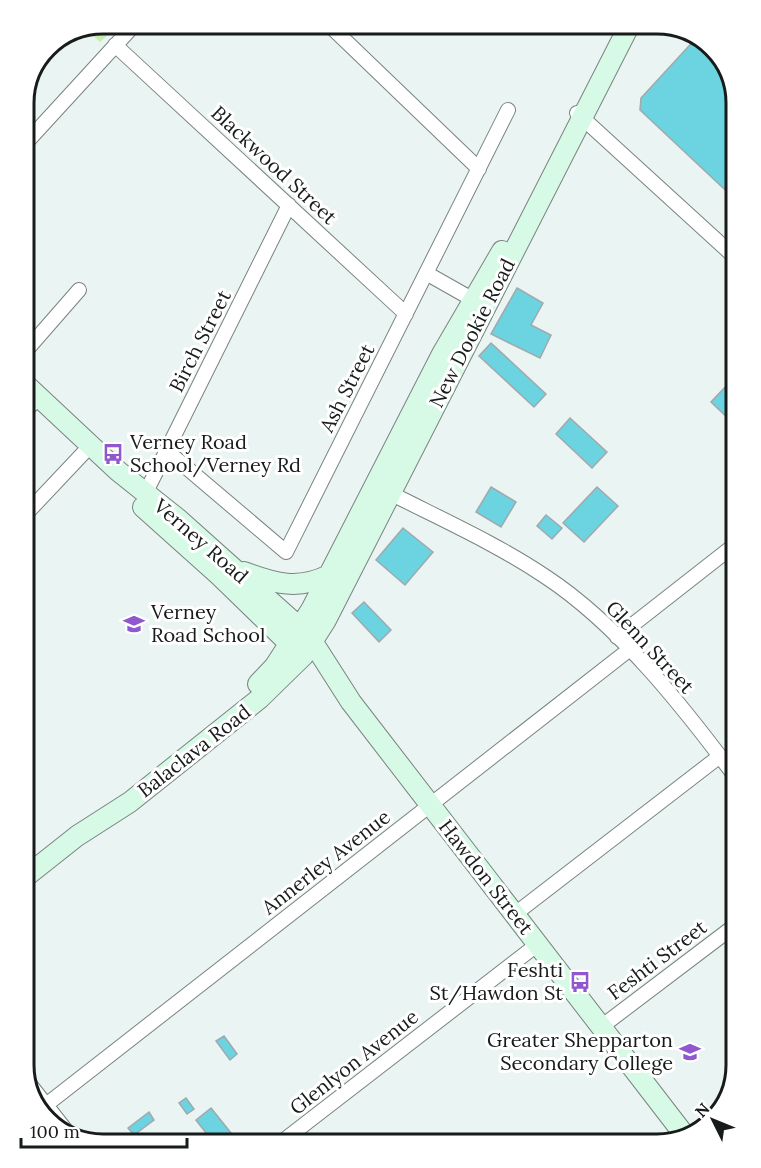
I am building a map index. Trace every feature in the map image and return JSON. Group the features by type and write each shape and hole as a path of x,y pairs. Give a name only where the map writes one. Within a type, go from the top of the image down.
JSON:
{"main road":[{"name":"New Dookie Road","path":"579,114 614,35"},
{"name":"New Dookie Road","path":"301,642 326,620 390,493 479,303 579,114 624,35"},
{"name":"New Dookie Road","path":"301,642 329,575 400,434 479,303"},
{"name":"Verney Road","path":"35,407 145,494 231,567 301,642"},
{"name":"Verney Road","path":"87,449 220,576 301,642"},
{"path":"231,567 261,579 291,586 310,583 329,575"},
{"name":"Hawdon Street","path":"301,642 351,702 680,1129"},
{"name":"Balaclava Road","path":"34,870 77,836 118,795 265,678 301,642"}],"street":[{"path":"35,133 125,34"},
{"path":"339,34 479,169"},
{"name":"Blackwood Street","path":"115,45 406,314"},
{"name":"Ash Street","path":"166,451 286,552 508,110"},
{"path":"579,114 726,249"},
{"name":"Birch Street","path":"145,494 289,206"},
{"path":"426,273 479,303"},
{"path":"35,340 79,290"},
{"path":"35,505 87,449"},
{"name":"Glenn Street","path":"390,493 502,550 548,578 585,606 630,649 726,764"},
{"path":"617,637 726,552"},
{"name":"Annerley Avenue","path":"48,1104 630,649"},
{"path":"515,914 720,756"},
{"name":"Feshti Street","path":"601,1027 726,932"},
{"name":"Glenlyon Avenue","path":"293,1133 538,944"}],"green space":[{"path":"109,34 100,42 93,36"}],"building":[{"path":"691,44 709,58 721,77 726,95 726,191 640,110 641,98"},
{"path":"517,288 543,303 531,325 551,335 540,358 491,334"},
{"path":"491,343 546,394 534,407 479,356"},
{"path":"726,386 726,416 711,402"},
{"path":"570,418 607,452 592,468 556,434"},
{"path":"491,487 516,502 501,527 476,512"},
{"path":"597,487 618,506 584,542 563,523"},
{"path":"546,515 562,528 552,539 537,526"},
{"path":"403,528 433,552 405,585 376,560"},
{"path":"364,602 391,630 379,642 352,613"},
{"path":"224,1036 237,1054 230,1060 216,1041"},
{"path":"186,1098 194,1109 187,1114 179,1103"},
{"path":"211,1108 231,1133 206,1133 196,1120"},
{"path":"149,1112 154,1120 137,1133 132,1133 128,1128"}],"place":[{"name":"Verney Road School/Verney Rd","path":"113,454"},
{"name":"Verney Road School","path":"134,624"},
{"name":"Feshti St/Hawdon St","path":"580,982"},
{"name":"Greater Shepparton Secondary College","path":"690,1052"}]}
